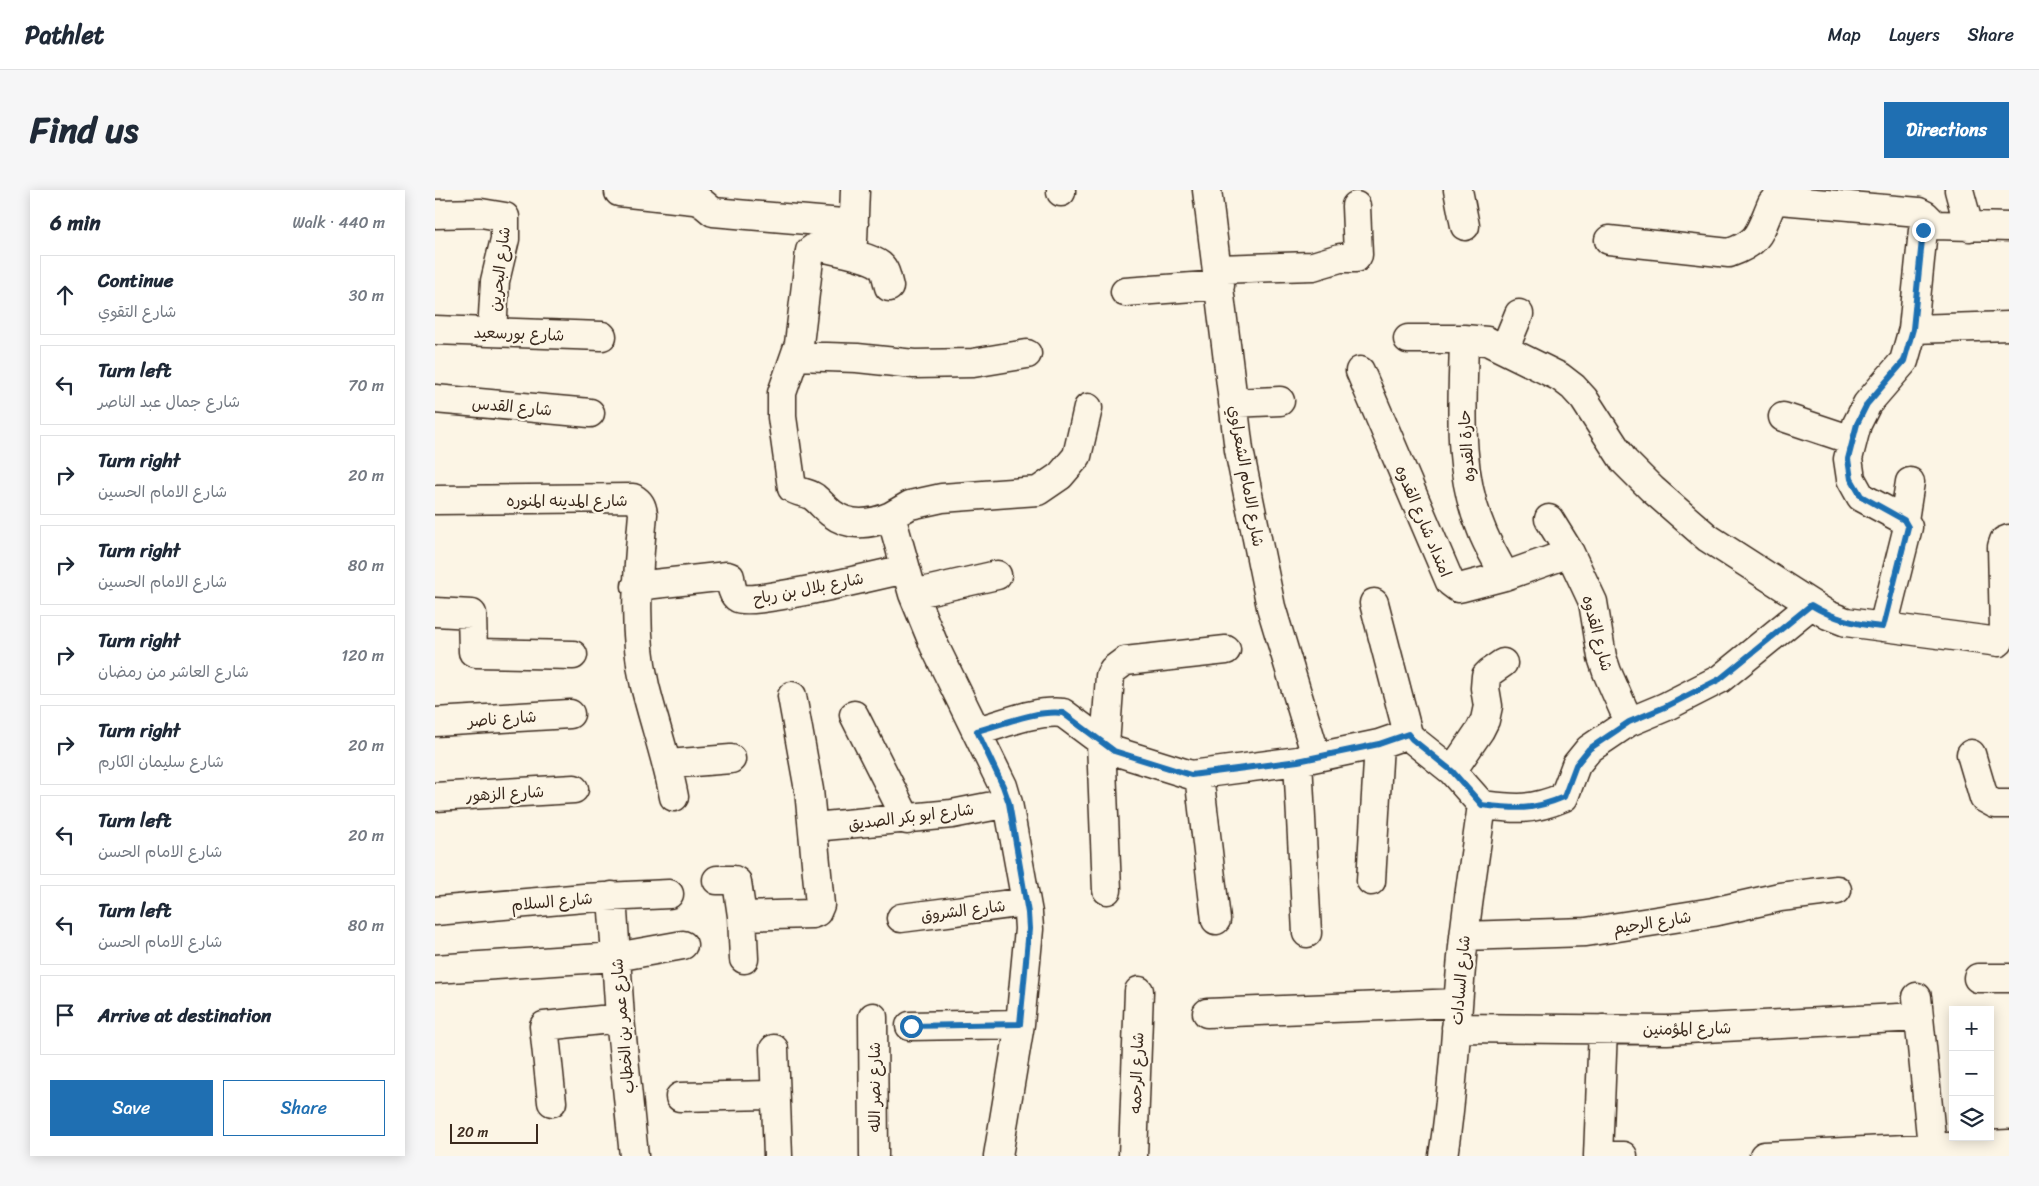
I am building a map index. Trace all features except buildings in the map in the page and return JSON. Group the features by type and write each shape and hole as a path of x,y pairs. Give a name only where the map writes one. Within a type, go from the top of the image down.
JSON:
{"street":[{"path":"852,255 855,190"},
{"name":"شارع الامام الشعراوي","path":"1207,190 1239,450 1271,608 1307,759 1307,933"},
{"path":"1458,190 1465,226"},
{"path":"1959,190 1969,227"},
{"path":"619,192 675,194 701,202 713,212 854,224"},
{"path":"1609,240 1729,252 1744,248 1757,239 1772,203 1780,200 1919,212 1935,225"},
{"path":"1125,292 1219,277 1313,266 1340,258 1356,258 1358,255 1356,206"},
{"name":"شارع البحرين","path":"435,214 481,214 505,217 505,239 495,280 492,332"},
{"path":"1904,520 1861,496 1851,479 1848,459 1857,424 1867,404 1904,361 1913,329 1923,230 1925,226 1935,225 2009,227"},
{"path":"889,287 880,265 817,246 810,251 796,356 782,393 782,418 792,488 813,496 843,521 853,524 881,520 910,505 942,498 1038,491 1060,476 1077,456 1088,408"},
{"path":"1505,348 1519,314"},
{"path":"1913,329 2009,326"},
{"name":"شارع بورسعيد","path":"435,330 602,336"},
{"path":"1408,339 1487,341 1505,348 1560,377 1584,399 1624,461 1652,489 1708,538 1811,605 1828,615 1846,622 2004,642 2002,547 2004,541 2009,538"},
{"name":"حارة القدوه","path":"1464,339 1462,439 1468,487 1480,528 1505,576"},
{"path":"796,356 857,358 914,364 973,363 1027,354"},
{"name":"امتداد شارع القدوه","path":"1361,371 1450,582 1458,588 1463,587 1505,576 1569,553"},
{"name":"شارع القدس","path":"435,399 590,413"},
{"path":"1233,403 1280,401"},
{"path":"1783,418 1852,440"},
{"path":"1883,627 1908,530 1904,520 1910,482"},
{"name":"شارع المدينه المنوره","path":"435,500 633,498 639,502 643,514 636,586 638,636 645,685 668,764 674,797"},
{"path":"891,516 909,582 934,645 977,731 1009,803 1026,902 1029,929 1020,1024 999,1156"},
{"name":"شارع القدوه","path":"1549,519 1569,553 1593,602 1602,657 1629,722"},
{"path":"909,582 997,575"},
{"name":"شارع بلال بن رباح","path":"636,586 727,576 730,577 735,596 745,600 909,582"},
{"path":"1373,603 1408,734 1452,771 1482,805 1517,809 1529,808 1564,797 1576,765 1589,749 1629,722 1665,707 1720,679 1811,605"},
{"path":"435,612 472,614 473,652 475,653 573,655"},
{"path":"1107,890 1103,744 1110,676 1119,664 1125,660 1226,650"},
{"path":"1452,771 1485,720 1488,706 1485,688 1486,676 1503,663"},
{"path":"742,916 813,914 817,912 820,906 814,827 808,782 792,696"},
{"path":"977,731 1031,716 1053,712 1063,713 1114,751 1191,775 1307,759 1379,744 1408,734"},
{"name":"شارع ناصر","path":"435,722 570,714"},
{"path":"854,714 907,820"},
{"path":"1371,881 1379,744"},
{"path":"1971,754 1984,798 1995,804 2009,804"},
{"path":"668,764 731,759"},
{"path":"1199,775 1216,920"},
{"name":"شارع الزهور","path":"435,797 574,789"},
{"name":"شارع ابو بكر الصديق","path":"814,827 907,820 1009,803"},
{"name":"شارع السادات","path":"1443,1156 1453,1075 1464,936 1482,805"},
{"path":"717,880 734,880 737,882 742,916 744,960"},
{"name":"شارع الرحيم","path":"1464,936 1586,932 1713,912 1780,897 1837,890"},
{"name":"شارع السلام","path":"435,911 612,896 669,894"},
{"name":"شارع عمر بن الخطاب","path":"612,896 620,1018 634,1156"},
{"name":"شارع الشروق","path":"901,918 1026,902"},
{"path":"435,969 617,957 683,945"},
{"path":"1978,978 2009,978"},
{"name":"شارع الرحمه","path":"1133,1156 1139,991"},
{"name":"شارع المؤمنين","path":"1207,1013 1457,1016 1512,1030 1667,1030 1731,1028 1918,1007 1932,1152"},
{"name":"شارع نصر الله","path":"873,1017 874,1156"},
{"path":"552,1102 544,1026 620,1018"},
{"path":"911,1026 1020,1024"},
{"path":"1603,1029 1598,1156 1623,1156"},
{"path":"774,1049 778,1156"},
{"path":"679,1097 775,1094"},
{"path":"1764,1156 1932,1152 2009,1144"}],"route":[{"path":"911,1026 1020,1024 1029,929 1028,913 1009,803 977,731 1031,716 1053,712 1063,713 1114,751 1191,775 1298,761 1379,744 1408,734 1452,771 1482,805 1517,809 1529,808 1564,797 1576,765 1589,749 1629,722 1665,707 1720,679 1811,605 1828,615 1846,622 1883,627 1908,527 1904,520 1861,496 1851,479 1848,459 1857,424 1867,404 1904,361 1913,329 1923,230"}]}
